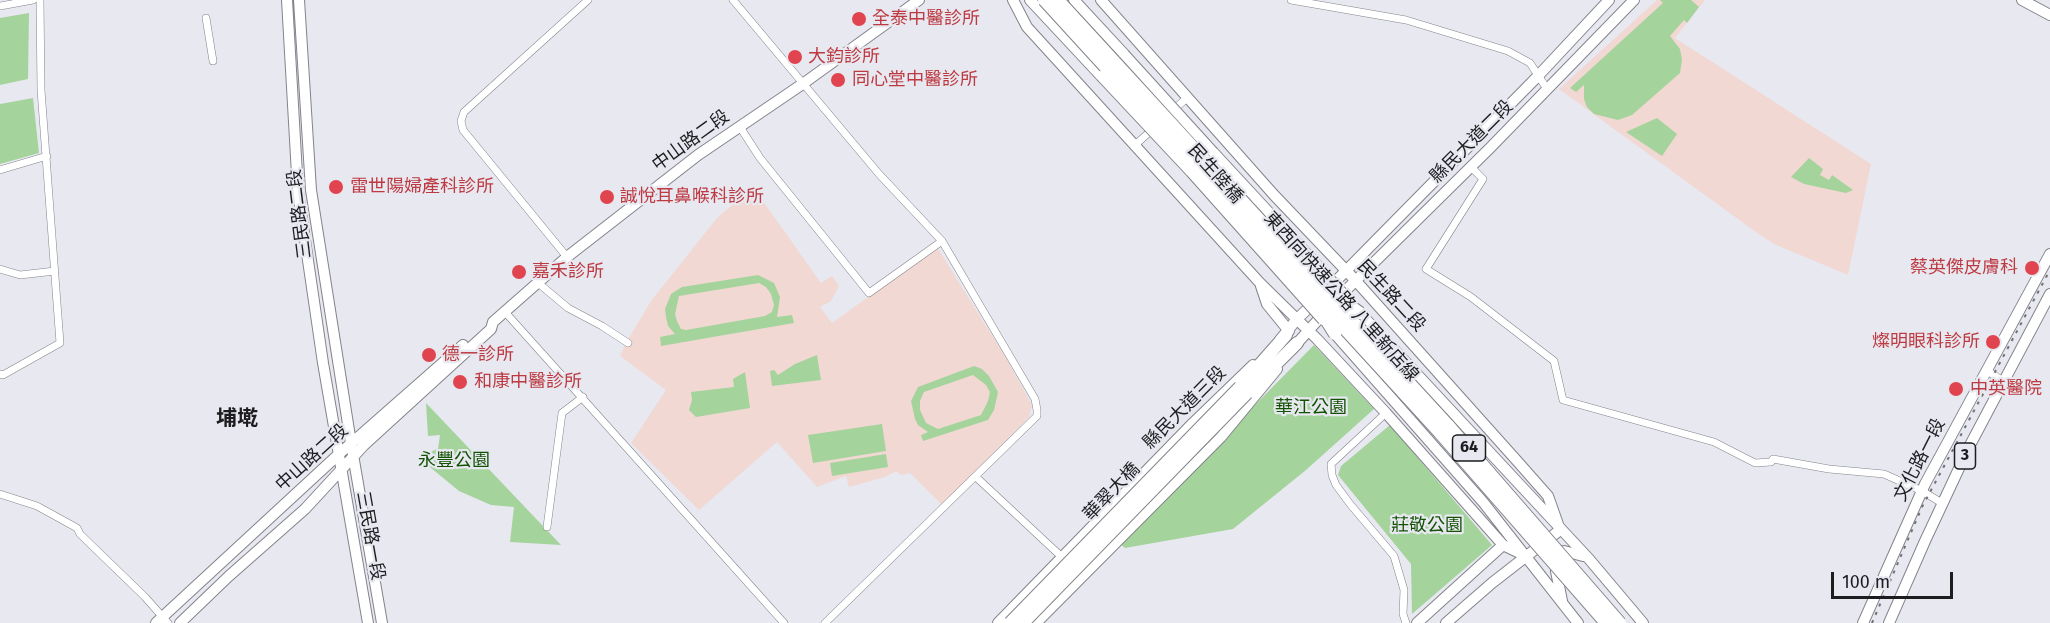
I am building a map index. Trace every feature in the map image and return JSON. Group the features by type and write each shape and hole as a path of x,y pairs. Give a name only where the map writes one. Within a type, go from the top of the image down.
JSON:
{"highway":[{"name":"東西向快速公路 八里新店線","path":"1044,0 1448,425 1620,623"},
{"name":"東西向快速公路 八里新店線","path":"1058,0 1307,279 1606,623"},
{"path":"1307,279 1360,313"},
{"path":"1307,279 1335,334"},
{"path":"1243,390 1288,333"},
{"path":"1243,390 1297,343"},
{"name":"華翠大橋","path":"1008,618 1243,390"},
{"name":"華翠大橋","path":"1023,623 1243,390"}],"main road":[{"name":"三民路二段","path":"287,0 298,192 339,454"},
{"name":"三民路二段","path":"299,0 311,190 353,457"},
{"name":"中山路二段","path":"162,621 351,443 567,257 672,174 919,0"},
{"path":"1005,0 1260,283 1386,413 1503,545 1526,556 1578,623"},
{"path":"1013,0 1027,27"},
{"name":"民生陸橋","path":"1030,0 1191,172 1422,431 1526,556"},
{"name":"民生陸橋","path":"1074,0 1560,530"},
{"name":"民生路二段","path":"1101,0 1274,195 1356,281 1548,496 1560,530 1643,623"},
{"name":"縣民大道二段","path":"1322,296 1345,270 1537,77 1609,0"},
{"name":"縣民大道二段","path":"1308,330 1634,0"},
{"path":"2022,0 2050,15"},
{"name":"文化路一段","path":"1863,623 1922,491 2050,254"},
{"path":"1260,283 1267,304 1288,333"},
{"name":"3","path":"1889,623 1942,503 2003,381 2050,294"},
{"name":"縣民大道三段","path":"998,623 1008,618 1062,557 1199,416 1288,333 1297,319 1322,296"},
{"name":"中山路二段","path":"180,623 305,509 371,438 491,329 493,322"},
{"path":"1036,623 1221,437 1308,330"},
{"name":"三民路一段","path":"339,454 368,623"},
{"name":"三民路一段","path":"353,457 382,623"},
{"path":"1446,623 1560,530"},
{"path":"1417,623 1503,545"},
{"path":"1562,604 1556,571 1557,555 1564,551 1588,559"}],"street":[{"path":"0,6 33,0"},
{"path":"0,374 3,375 60,344 41,90 40,0"},
{"path":"567,257 463,130 461,120 464,112 588,0"},
{"path":"734,0 879,174 942,241 1035,399 1037,410 1037,417 825,623"},
{"path":"1291,0 1406,21 1508,51 1530,63 1546,89"},
{"path":"206,18 213,61"},
{"path":"1135,146 1187,98"},
{"path":"740,127 760,158 868,293 942,241"},
{"path":"0,170 47,156"},
{"path":"1471,167 1483,179 1426,269 1471,297 1554,361 1563,399 1713,442 1755,463 1771,462 1773,459 1829,469 1884,474 1942,503"},
{"path":"0,269 20,275 55,271"},
{"path":"537,282 568,308 602,326 628,344"},
{"path":"504,312 583,397 784,623"},
{"path":"1986,370 2003,381"},
{"path":"547,527 562,412 583,397"},
{"path":"1386,413 1332,464 1332,475 1357,512 1394,556 1404,590 1403,614 1406,623"},
{"path":"976,477 1082,576"},
{"path":"0,494 37,506 77,528 80,534 113,565 162,621"},
{"path":"1008,618 1018,623"}],"shaded area":[{"path":"1657,0 1705,0 1675,38 1871,164 1848,275 1774,244 1760,235 1559,89"},
{"path":"753,187 821,283 832,276 839,286 831,301 820,307 832,323 937,247 1006,358 1032,405 1029,417 942,505 910,473 901,475 896,471 885,477 849,487 846,476 817,487 777,442 699,510 631,443 666,390 620,356 627,341 651,301 717,218"}],"green space":[{"path":"1660,0 1691,0 1699,7 1687,23 1684,20 1670,36 1680,49 1682,60 1680,73 1632,115 1618,120 1594,114 1587,107 1584,99 1584,85 1576,92 1570,88 1663,3"},
{"path":"29,13 28,79 0,85 0,18"},
{"path":"33,98 39,153 0,164 0,104"},
{"path":"1657,118 1677,134 1662,156 1626,132"},
{"path":"1809,158 1823,169 1820,175 1829,180 1832,175 1853,190 1846,193 1804,184 1791,177"},
{"path":"758,275 774,283 780,297 777,317 792,315 794,323 661,346 660,337 675,334 668,326 665,309 671,294 682,287","holes":["759,283 766,287 774,305 772,312 765,316 686,330 681,329 677,321 675,314 679,296"]},
{"name":"華江公園","path":"1314,345 1374,409 1306,470 1233,529 1125,548 1119,543"},
{"path":"817,355 821,380 772,386 770,371 774,370 778,375 795,364"},
{"path":"974,366 982,369 989,376 998,392 994,410 988,420 923,441 921,435 928,432 918,425 911,401 918,387","holes":["973,375 986,385 990,392 981,415 938,429 926,423 920,410 920,401 924,392"]},
{"path":"745,372 750,408 696,417 689,410 692,400 691,392 734,387 733,379"},
{"name":"永豐公園","path":"426,403 561,545 510,542 514,507 491,505 459,491 431,468 421,455 438,449 440,435 428,436"},
{"path":"882,424 886,451 813,463 808,435"},
{"name":"莊敬公園","path":"1390,425 1492,545 1412,614 1411,564 1338,475 1341,466"},
{"path":"886,454 888,467 832,476 830,463"}],"railway":[{"path":"1872,623 1922,507 2050,270"}],"place":[{"name":"全泰中醫診所","path":"859,19"},
{"name":"大鈞診所","path":"795,57"},
{"name":"同心堂中醫診所","path":"838,80"},
{"name":"雷世陽婦產科診所","path":"336,187"},
{"name":"誠悅耳鼻喉科診所","path":"607,197"},
{"name":"蔡英傑皮膚科","path":"2032,268"},
{"name":"嘉禾診所","path":"519,272"},
{"name":"燦明眼科診所","path":"1993,342"},
{"name":"德一診所","path":"429,355"},
{"name":"和康中醫診所","path":"460,382"},
{"name":"中英醫院","path":"1956,389"}],"district":[{"name":"埔墘","path":"237,419"}]}
